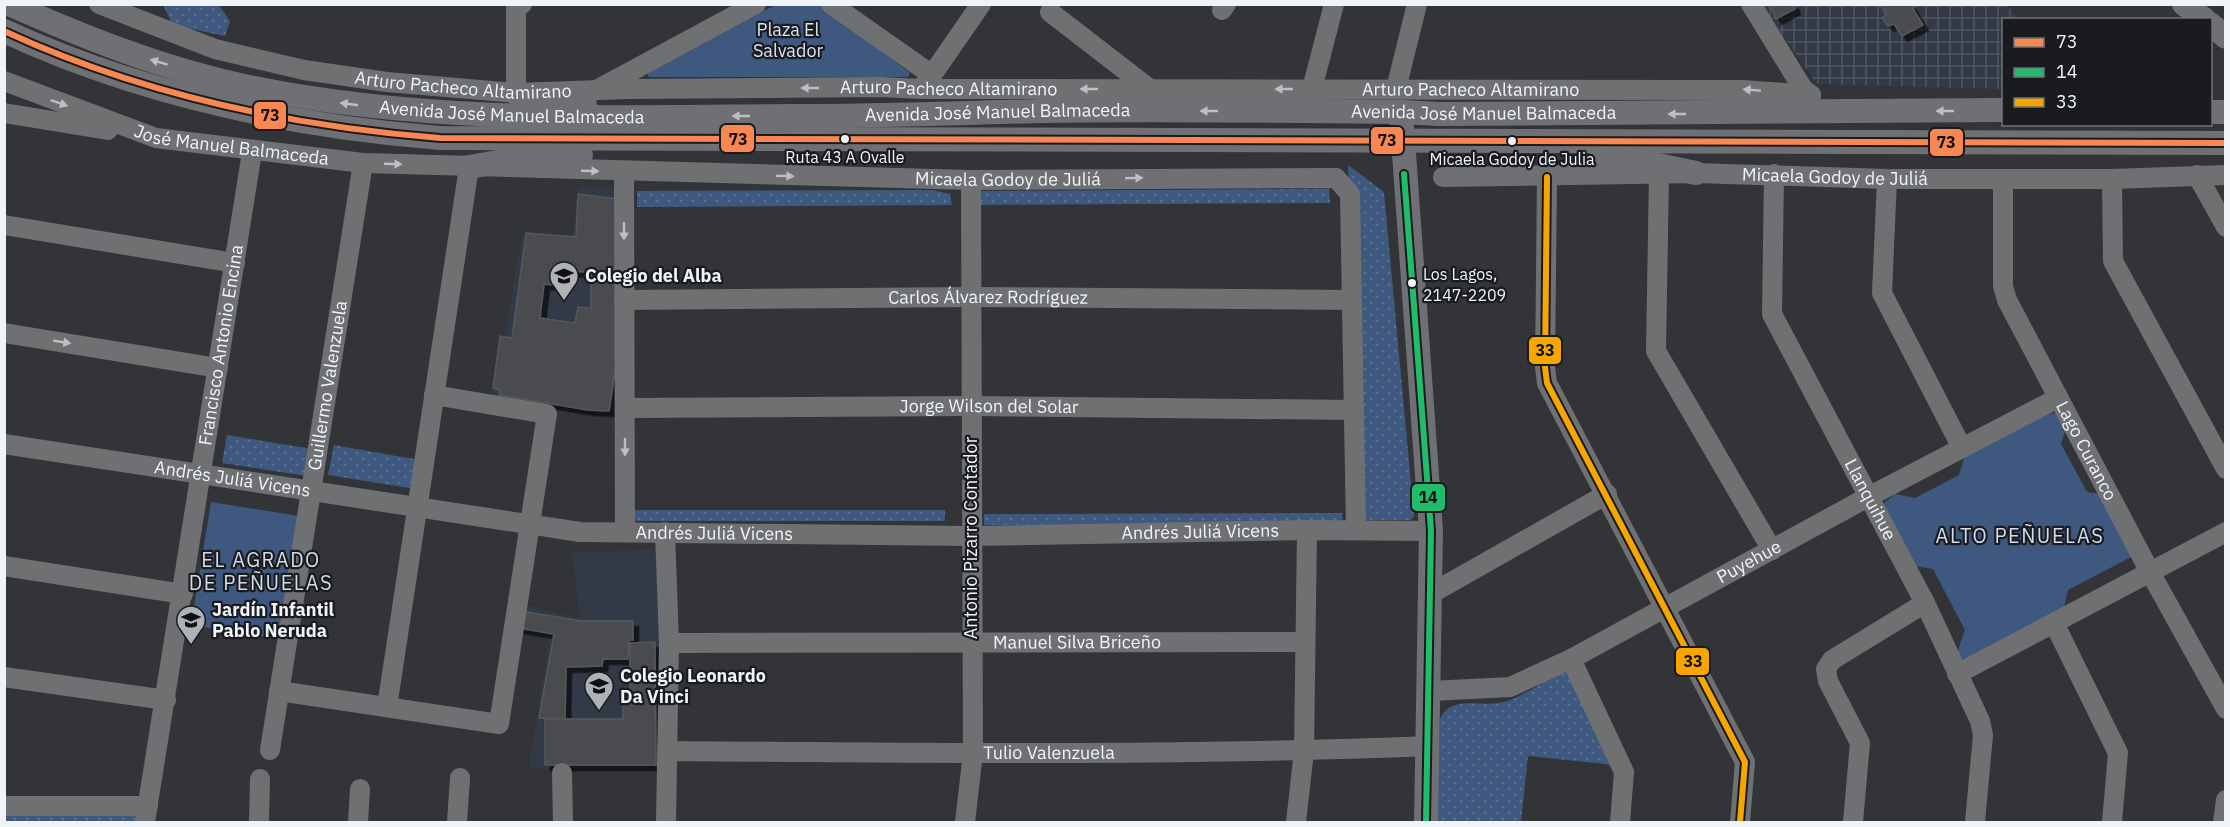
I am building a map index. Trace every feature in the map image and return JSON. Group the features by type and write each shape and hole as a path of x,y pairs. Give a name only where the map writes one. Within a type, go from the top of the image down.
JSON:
{"main road":[{"name":"Avenida José Manuel Balmaceda","path":"9,4 97,42 144,58 245,86 400,111 452,114 659,117 948,116 1399,100 1438,114 1733,114 1811,102 1877,111 2002,111"},
{"path":"2184,4 2202,18"},
{"path":"2212,25 2226,37"},
{"name":"Avenida José Manuel Balmaceda","path":"4,31 50,51 160,90 212,104 324,126 465,140 2214,143"},
{"path":"516,93 659,117"},
{"path":"1399,100 1431,531 1432,593 1426,822"},
{"path":"1737,143 1796,131 1807,124 1811,102"},
{"path":"469,167 521,158 647,151 712,141"},
{"path":"1574,143 1594,152 1696,173"},
{"path":"2214,143 2226,155"}],"street":[{"name":"Arturo Pacheco Altamirano","path":"99,4 215,49 304,70 387,82 516,93 880,87 927,82 1151,90 1311,89 1399,100"},
{"path":"516,93 516,8 522,4"},
{"path":"593,91 756,4"},
{"path":"834,5 927,82 981,4"},
{"path":"1311,89 1334,4"},
{"path":"1399,100 1417,4"},
{"path":"1750,4 1811,102"},
{"path":"1050,12 1151,90"},
{"name":"José Manuel Balmaceda","path":"4,81 156,138 252,152 363,164 469,167"},
{"path":"4,113 156,138"},
{"name":"Francisco Antonio Encina","path":"146,814 252,152"},
{"name":"Guillermo Valenzuela","path":"270,750 363,164"},
{"path":"387,707 469,167"},
{"name":"Micaela Godoy de Juliá","path":"469,167 970,180 1331,176 1342,182 1350,194 1352,300"},
{"path":"624,172 625,532"},
{"name":"Micaela Godoy de Juliá","path":"1443,177 1696,173 1887,178 2112,179 2226,175"},
{"path":"1659,174 1656,351 1772,550"},
{"name":"Llanquihue","path":"1774,174 1772,314 1925,603 1980,721 1983,735 1975,822"},
{"path":"2198,175 2226,227"},
{"path":"1547,177 1545,367 1547,383 1745,762 1740,822"},
{"path":"1887,178 1882,293 1962,448"},
{"name":"Lago Curanco","path":"2003,179 2003,286 2058,398 2226,709"},
{"path":"2112,179 2113,261 2226,469"},
{"name":"Antonio Pizarro Contador","path":"965,822 973,753 970,180"},
{"path":"4,225 235,263"},
{"name":"Carlos Álvarez Rodríguez","path":"624,300 971,297 1352,300"},
{"path":"1352,300 1356,530"},
{"path":"4,333 218,369"},
{"path":"279,691 499,724 547,414 434,395"},
{"name":"Puyehue","path":"1430,692 1510,687 1571,659 1868,497 2058,398"},
{"name":"Jorge Wilson del Solar","path":"625,408 971,406 1354,410"},
{"name":"Andrés Juliá Vicens","path":"4,444 310,493 580,532 971,536 1307,530 1431,531"},
{"path":"1432,593 1606,494"},
{"path":"1296,822 1304,751 1307,530"},
{"path":"665,532 669,643 666,822"},
{"path":"1957,674 2226,532"},
{"path":"4,566 183,594"},
{"path":"1853,822 1860,743 1828,681 1826,669 1832,660 1925,603"},
{"path":"2054,623 2118,753 2112,822"},
{"name":"Manuel Silva Briceño","path":"669,643 1305,642"},
{"path":"1571,659 1624,772 1620,822"},
{"path":"4,677 166,700"},
{"name":"Tulio Valenzuela","path":"668,751 973,753 1304,751 1429,746"},
{"path":"562,773 563,822"},
{"path":"457,822 459,778"},
{"path":"259,822 260,779"},
{"path":"358,822 360,789"},
{"path":"2223,822 2226,800"},
{"path":"4,806 146,814"}],"shaded area":[{"path":"1761,5 2006,5 2018,18 2002,18 2002,89 1817,84"},
{"name":"Colegio del Alba","path":"579,186 616,189 621,412 492,397 500,336 505,336 522,233 572,236"},
{"name":"Colegio Leonardo Da Vinci","path":"659,549 661,767 529,767 549,639 516,633 520,604 580,618 572,553"}],"green space":[{"name":"Plaza El Salvador","path":"777,4 820,5 910,73 908,77 648,77 648,73"},
{"path":"163,5 219,5 230,21 225,36 173,25"},
{"path":"1348,165 1384,192 1414,516 1411,520 1363,520"},
{"path":"1329,189 1330,203 978,205 978,191"},
{"path":"932,190 950,194 952,205 637,207 637,191"},
{"path":"2046,414 2060,415 2067,425 2061,444 2087,492 2102,494 2135,555 2068,590 2064,607 1968,660 1961,659 1957,653 1965,630 1933,569 1911,565 1884,514 1884,503 1895,494 1915,498 1959,475 1964,458"},
{"path":"227,435 312,449 307,476 222,463"},
{"path":"334,445 419,460 415,489 328,475"},
{"path":"211,502 299,516 280,639 191,625"},
{"path":"633,510 945,510 945,521 633,521"},
{"path":"1342,513 1343,524 984,525 984,514"},
{"path":"1567,668 1615,765 1528,756 1521,822 1437,822 1440,719 1445,711 1459,704 1511,700"},
{"path":"5,811 137,812 135,822 5,822"}],"building":[{"path":"1769,4 1793,4 1795,9 1776,19"},
{"path":"1880,4 1910,4 1923,25 1902,36 1894,24 1888,26 1882,18 1886,15"},
{"name":"Colegio del Alba","path":"578,194 617,199 619,344 609,411 588,410 499,395 499,390 493,388 500,336 512,338 526,233 576,237","holes":["555,271 591,272 591,308 578,307 575,323 540,318 544,284 554,285"]},
{"path":"521,611 581,621 633,621 633,640 629,640 628,659 603,659 602,666 566,667 565,719 539,718 554,634 518,628"},
{"path":"655,642 656,765 545,765 545,719 623,719 623,697 630,697 630,643"}],"transit line":[{"name":"73","path":"4,31 109,73 217,104 328,125 440,138 2226,143"},
{"name":"14","path":"1404,174 1431,531 1426,822"},
{"name":"33","path":"1547,177 1545,367 1547,383 1745,762 1740,822"}],"place":[{"name":"Ruta 43 A Ovalle","path":"845,139"},
{"name":"Micaela Godoy de Julia","path":"1512,141"},
{"name":"Los Lagos, 2147-2209","path":"1412,283"},
{"name":"Colegio del Alba","path":"564,302"},
{"name":"Jardín Infantil Pablo Neruda","path":"191,646"},
{"name":"Colegio Leonardo Da Vinci","path":"599,712"}],"district":[{"name":"ALTO PEÑUELAS","path":"2020,536"},
{"name":"EL AGRADO DE PEÑUELAS","path":"261,572"}]}
